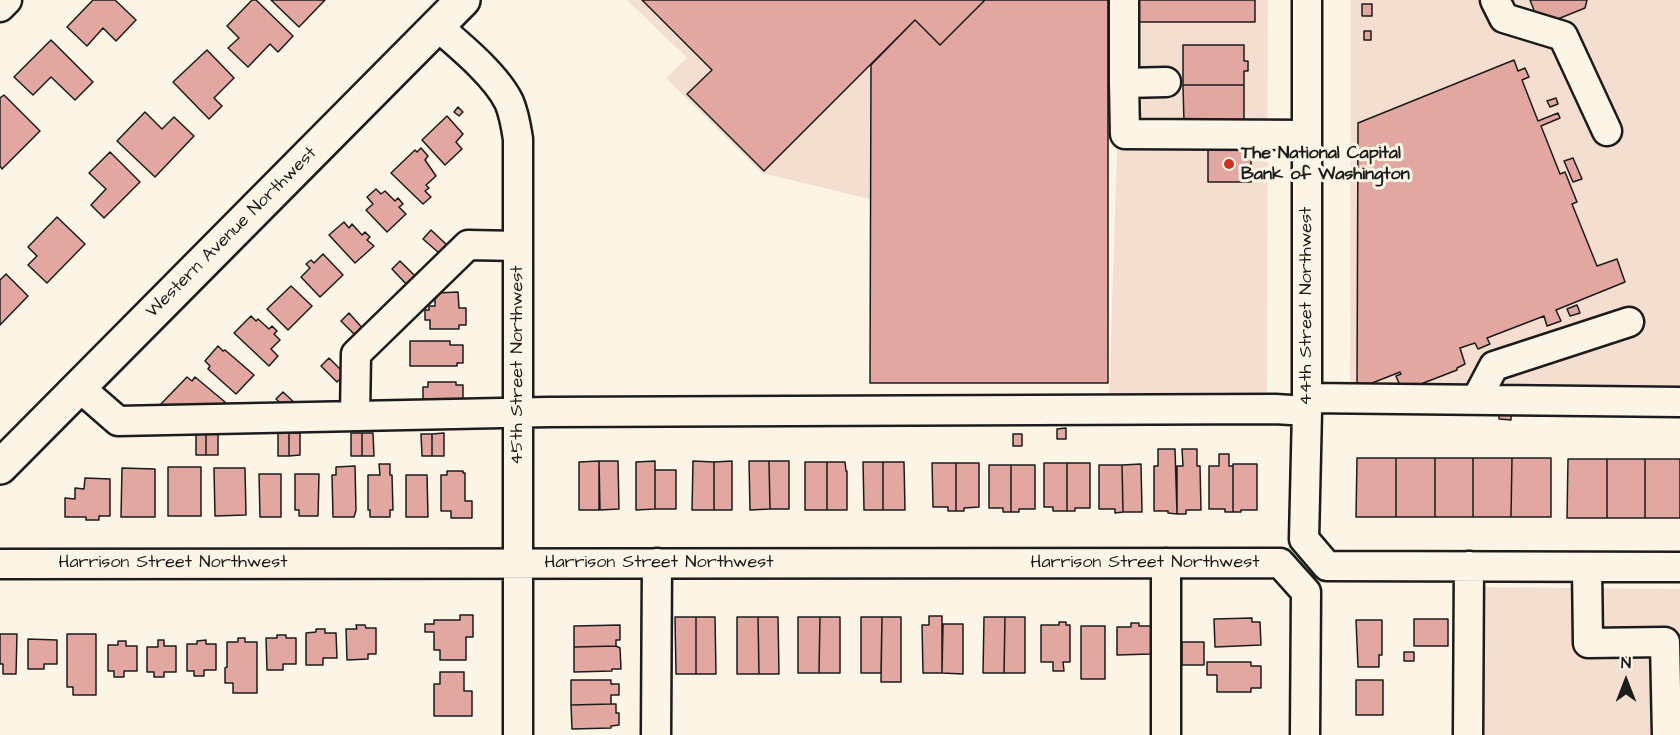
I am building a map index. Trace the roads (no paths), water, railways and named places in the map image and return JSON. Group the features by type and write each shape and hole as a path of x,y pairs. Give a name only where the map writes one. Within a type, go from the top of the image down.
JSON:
{"main road":[{"name":"Western Avenue Northwest","path":"0,467 463,0"}],"street":[{"path":"0,7 7,0"},
{"path":"1124,0 1125,134 1307,135"},
{"name":"44th Street Northwest","path":"1307,0 1307,404 1304,539 1327,566 1469,566"},
{"path":"1496,0 1504,18 1563,36 1608,131"},
{"name":"45th Street Northwest","path":"437,26 470,55 503,92 511,108 518,139 518,735"},
{"path":"1124,83 1166,82"},
{"path":"355,416 356,354 468,245 518,246"},
{"path":"1476,400 1494,366 1629,322"},
{"path":"79,387 118,421 518,412 1251,409 1307,404 1476,400 1680,402"},
{"path":"656,735 657,563"},
{"path":"1166,563 1166,735"},
{"name":"Harrison Street Northwest","path":"0,564 1280,563 1305,590 1305,735"},
{"path":"1468,735 1469,566 1680,567"},
{"path":"1587,567 1588,643 1665,642 1667,735"}],"place":[{"name":"The National Capital Bank of Washington","path":"1229,164"}]}
